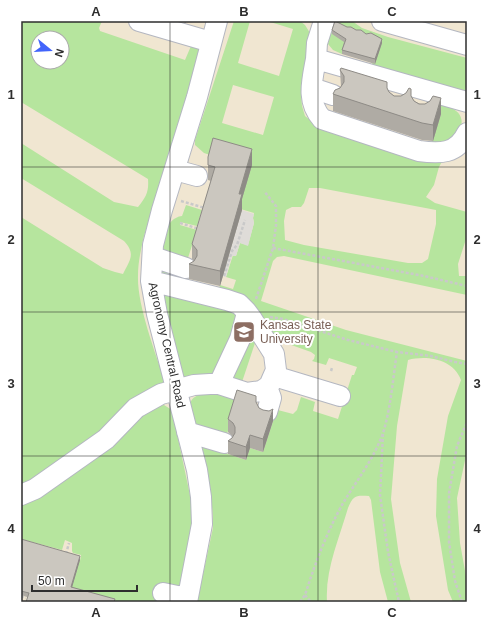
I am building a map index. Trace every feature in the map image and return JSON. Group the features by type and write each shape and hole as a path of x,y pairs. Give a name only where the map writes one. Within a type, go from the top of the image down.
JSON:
{"street":[{"path":"139,21 211,42"},
{"name":"Agronomy Central Road","path":"187,600 201,534 201,497 197,470 157,314 151,281 155,238 197,97 217,21"},
{"path":"324,21 318,43 312,88 313,104 316,112 322,119 382,135 434,153 447,152 456,147 464,140 467,133"},
{"path":"383,21 467,45"},
{"path":"316,59 394,91 467,102"},
{"path":"312,88 333,95"},
{"path":"175,170 197,176"},
{"path":"153,257 186,268"},
{"path":"151,281 227,300 239,304 247,312 274,354 276,362 276,370 259,390"},
{"path":"219,384 240,339 247,312"},
{"path":"21,495 35,489 106,439 136,408 161,394 194,385 219,384 232,389 340,396"},
{"path":"259,390 271,398 267,412"},
{"path":"187,432 224,443"},
{"path":"163,593 187,600"}],"path":[{"path":"264,192 276,206 276,225 273,248 255,302 247,312 282,319 348,340 397,352 431,356 467,364"},
{"path":"175,199 206,208 204,215"},
{"path":"224,276 232,251 237,245 245,220"},
{"path":"198,236 202,222"},
{"path":"180,223 200,229"},
{"path":"236,229 242,231"},
{"path":"273,248 424,276 467,286"},
{"path":"397,352 388,411 383,431 380,495 388,552 399,602"},
{"path":"462,602 454,581 448,542 449,493 457,446 467,422"},
{"path":"300,602 305,595 320,549 342,505 361,476 383,431"},
{"path":"69,543 66,554 73,556"},
{"path":"305,595 311,602"},
{"path":"21,596 26,598"}],"shaded area":[{"name":"Kansas State University","path":"21,21 467,21 467,602 21,602"},
{"path":"242,210 254,214 254,223 248,246 240,243 236,256 232,256 226,277 223,276"}],"green space":[{"path":"21,21 102,21 99,28 100,31 185,60 191,46 198,44 202,58 144,236 139,261 138,288 140,300 147,328 164,380 162,386 106,431 21,488 21,217 103,268 115,272 123,274 130,261 131,253 124,241 21,178 21,143 114,202 138,207 146,194 148,179 21,102"},
{"path":"234,21 250,21 238,63 279,76 293,29 267,21 300,21 305,25 310,33 301,96 305,116 316,125 444,158 439,167 434,185 426,197 435,203 467,212 467,236 458,264 459,276 467,276 467,295 284,256 277,257 273,261 261,301 346,330 467,361 467,451 457,498 460,543 467,582 467,602 453,602 448,590 436,516 437,479 448,416 461,380 452,367 446,363 439,360 423,358 408,360 397,426 391,499 400,563 411,602 388,602 380,572 371,500 369,496 358,496 351,501 348,508 330,566 327,602 197,602 213,528 210,486 201,452 205,444 222,452 246,460 250,448 263,452 275,415 274,409 293,414 297,410 301,397 315,402 313,411 338,419 352,375 354,375 357,367 329,358 326,365 312,361 315,355 311,352 280,341 271,335 263,325 163,277 158,267 187,276 186,279 219,289 220,285 233,289 236,280 226,277 233,255 236,256 240,243 248,245 254,223 254,213 210,200 241,204 213,156 204,153 195,145 195,140","holes":["233,85 274,97 263,135 222,123","309,188 320,188 436,210 436,224 428,259 422,263 408,263 304,245 285,240 284,221 286,210 292,207 301,207 304,203"]},
{"path":"336,21 352,21 362,28 388,37 467,58 467,83 464,94 373,67 372,63 345,46 342,54 333,50 328,44 331,25"},
{"path":"430,102 452,108 460,115 462,120 461,126 451,147 431,145 441,114"},
{"path":"186,205 202,210 197,226 180,222 180,225 197,230 187,261 160,253 166,230 172,221 182,216"},
{"path":"167,293 226,308 237,314 235,335 212,375 184,378 180,375 162,298"},
{"path":"249,328 255,343 242,382 229,378"},
{"path":"214,390 236,395 237,403 226,437 195,427 190,406 191,401 198,395"},
{"path":"164,405 172,410 194,514 182,584 179,588 159,586 155,601 159,602 109,602 40,582 80,561 81,555 73,553 72,543 65,540 62,550 21,539 21,506 98,457 119,441 135,420 158,406"}],"building":[{"path":"335,21 347,27 361,30 366,34 371,33 382,39 375,59 342,50 346,39 332,30"},
{"path":"341,68 387,82 389,92 394,96 401,96 406,93 409,88 411,89 411,96 414,101 419,104 425,104 430,101 433,96 441,98 433,125 422,123 333,94 335,90 340,88 344,82 344,76 340,70"},
{"path":"213,138 252,149 239,194 242,194 220,271 189,264 194,261 197,256 197,250 192,244 215,167 208,165 208,157"},
{"path":"237,390 256,396 256,402 259,408 269,411 273,409 263,439 250,435 246,447 228,441 235,433 233,423 228,419"},
{"path":"21,539 80,556 71,587 115,599 114,602 26,602 29,593 21,591"}],"place":[{"name":"Kansas State University","path":"244,332"}]}
